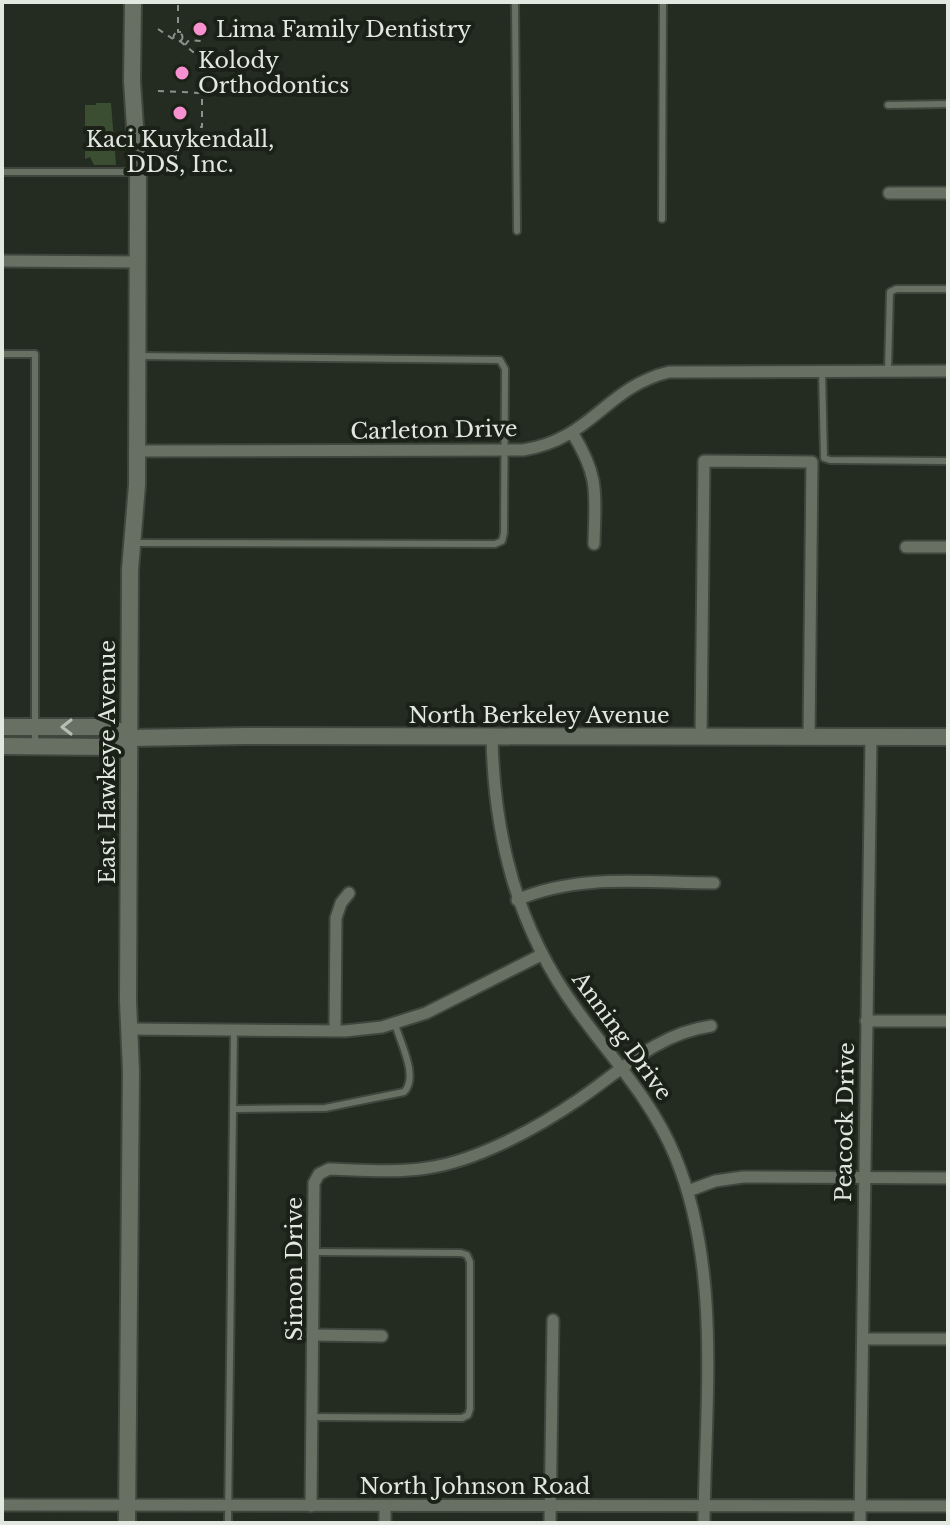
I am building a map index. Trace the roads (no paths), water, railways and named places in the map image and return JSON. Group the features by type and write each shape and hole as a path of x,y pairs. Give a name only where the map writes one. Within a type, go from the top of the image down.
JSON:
{"street":[{"name":"East Hawkeye Avenue","path":"127,1523 130,738 138,262 138,173 132,81 133,2"},
{"path":"889,193 948,193"},
{"path":"2,261 138,262"},
{"name":"Carleton Drive","path":"137,451 504,451 536,448 573,434 627,389 660,374 686,370 948,371"},
{"path":"573,434 586,454 594,476 594,544"},
{"path":"701,736 704,461 719,461 812,462 809,737"},
{"path":"906,547 948,547"},
{"name":"North Berkeley Avenue","path":"2,727 111,727 130,738"},
{"name":"Anning Drive","path":"492,737 497,819 517,900 541,955 656,1117 672,1147 688,1191 701,1246 706,1289 704,1523"},
{"name":"Peacock Drive","path":"860,1523 871,737"},
{"name":"North Berkeley Avenue","path":"2,746 111,747 130,738 948,737"},
{"path":"517,900 546,888 577,883 714,883"},
{"path":"335,1030 336,918 343,899 349,893"},
{"path":"130,1029 368,1029 426,1013 541,955"},
{"path":"866,1021 948,1021"},
{"path":"622,1067 666,1038 711,1026"},
{"name":"Simon Drive","path":"311,1506 314,1183 323,1170 414,1170 456,1161 547,1120 622,1067"},
{"path":"688,1191 715,1181 743,1177 948,1178"},
{"path":"550,1523 553,1320"},
{"path":"313,1335 382,1336"},
{"path":"863,1339 948,1339"},
{"name":"North Johnson Road","path":"2,1505 948,1506"},
{"path":"385,1506 385,1523"}],"lane":[{"path":"515,2 517,231"},
{"path":"662,219 663,2"},
{"path":"888,105 948,104"},
{"path":"2,172 138,173"},
{"path":"888,370 890,292 896,289 948,289"},
{"path":"2,354 35,354 35,746"},
{"path":"132,543 495,544 503,538 505,369 500,360 137,356"},
{"path":"822,370 824,458 948,461"},
{"path":"233,1109 325,1108 404,1092 409,1088 410,1076 395,1024"},
{"path":"228,1523 234,1029"},
{"path":"312,1417 462,1418 468,1415 470,1409 470,1262 467,1255 314,1252"}],"place":[{"name":"Lima Family Dentistry","path":"200,29"},
{"name":"Kolody Orthodontics","path":"182,73"},
{"name":"Kaci Kuykendall, DDS, Inc.","path":"180,113"}]}
